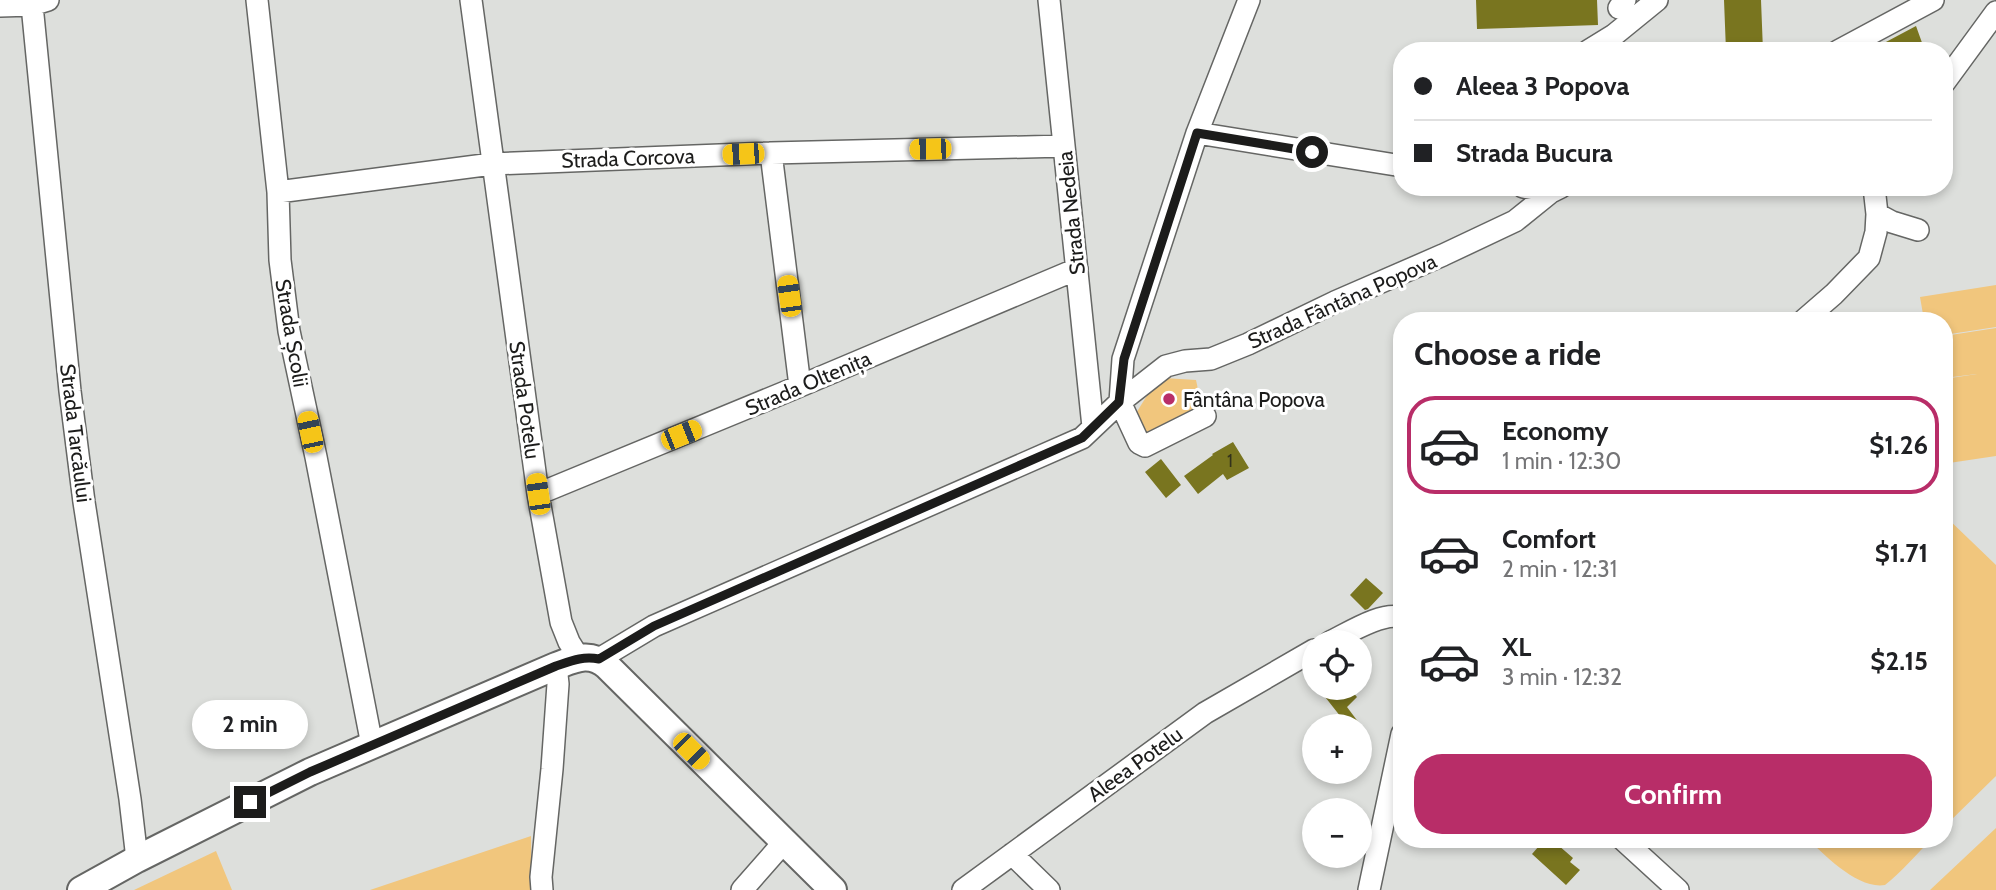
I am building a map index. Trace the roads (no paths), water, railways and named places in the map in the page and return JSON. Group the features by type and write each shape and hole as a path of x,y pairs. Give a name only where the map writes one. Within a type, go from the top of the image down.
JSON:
{"main road":[{"path":"81,890 310,772 578,661"},
{"name":"Strada Potelu","path":"578,661 784,842 833,890"}],"street":[{"name":"Strada Școlii","path":"257,0 278,192 280,260 289,331 372,746"},
{"name":"Strada Potelu","path":"471,0 538,494 561,622 578,661"},
{"name":"Strada Nedeia","path":"1049,0 1093,427"},
{"path":"1205,416 1145,446 1139,443 1119,402 1124,359 1197,133 1249,0"},
{"path":"1603,42 1657,0"},
{"path":"1855,42 1933,0"},
{"path":"0,6 40,3"},
{"name":"Strada Tarcăului","path":"40,3 69,391 137,859"},
{"path":"1953,71 1996,12"},
{"path":"1197,133 1393,165"},
{"name":"Strada Corcova","path":"278,192 492,163 1064,146"},
{"path":"771,153 800,386"},
{"name":"Strada Fântâna Popova","path":"578,661 1082,438 1119,402 1166,366 1211,359 1248,344 1516,221 1548,196"},
{"path":"1813,312 1868,258 1877,232 1875,196"},
{"path":"1877,214 1892,222 1919,230"},
{"name":"Strada Oltenița","path":"538,494 1077,269"},
{"path":"1355,630 1385,616 1393,616"},
{"name":"Aleea Potelu","path":"963,890 1205,713 1302,657"},
{"path":"542,890 558,684 578,661"},
{"path":"1369,890 1393,777"},
{"path":"742,890 784,842"},
{"path":"1632,848 1678,890"},
{"path":"1012,854 1049,890"}],"place":[{"name":"Fântâna Popova","path":"1169,399"}]}
